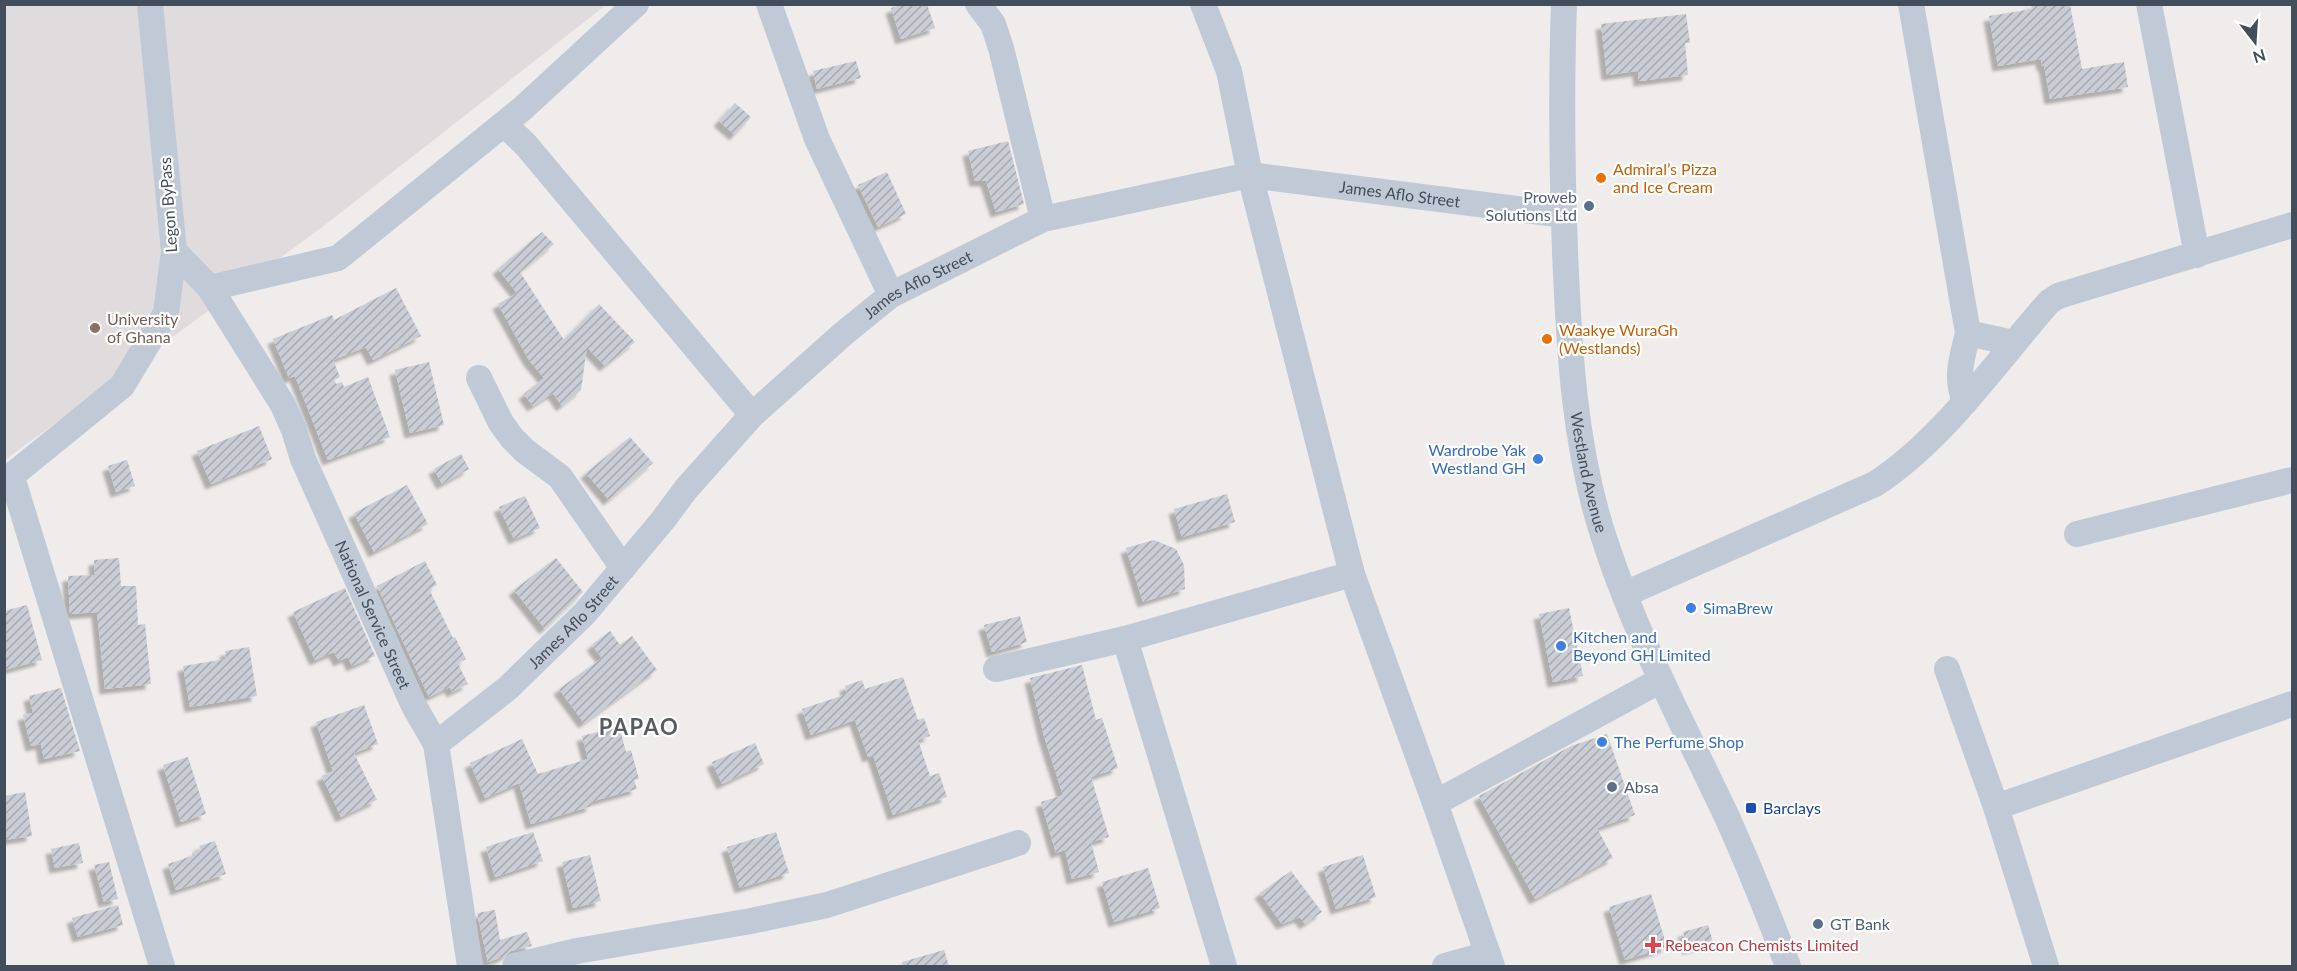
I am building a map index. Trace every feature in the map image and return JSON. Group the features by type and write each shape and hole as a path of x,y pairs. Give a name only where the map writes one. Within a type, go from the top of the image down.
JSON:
{"street":[{"name":"Legon ByPass","path":"8,480 122,386 166,313 174,250 150,4"},
{"path":"210,288 338,258 504,124 636,4"},
{"path":"769,4 818,139 891,295"},
{"path":"978,4 993,24 1001,48 1043,219"},
{"path":"1203,4 1229,71 1250,175 1352,574 1490,960 1445,966"},
{"name":"Westland Avenue","path":"1564,4 1564,215 1569,323 1583,445 1594,501 1605,541 1625,594 1661,680 1732,829 1788,966"},
{"path":"1911,4 1968,333 1959,377 1959,387 1965,402"},
{"path":"2149,4 2197,255"},
{"path":"504,124 526,145 752,415"},
{"name":"James Aflo Street","path":"436,744 508,688 585,613 686,489 752,415 843,334 891,295 1043,219 1250,175 1564,215"},
{"path":"1625,594 1875,484 1897,470 1965,402 2013,343 2049,302 2058,296 2292,225"},
{"name":"National Service Street","path":"174,250 210,288 284,405 303,459 366,601 414,706 436,744 470,966"},
{"path":"1968,333 2013,343"},
{"path":"478,378 507,431 525,451 560,477 623,568"},
{"path":"8,480 24,521 162,966"},
{"path":"2078,534 2292,480"},
{"path":"996,669 1125,639 1352,574"},
{"path":"1125,639 1224,966"},
{"path":"1947,669 1996,807 2046,966"},
{"path":"1435,803 1661,680"},
{"path":"1996,807 2292,704"},
{"path":"515,966 577,951 751,921 827,905 1018,843"}],"shaded area":[{"name":"University of Ghana","path":"5,5 606,5 325,225 5,460"}],"building":[{"path":"903,4 927,4 935,28 901,39 891,8"},
{"path":"2031,4 2070,4 2082,69 2124,62 2128,87 2050,99 2041,59 1998,66 1989,16 2032,9"},
{"path":"1686,14 1690,43 1685,43 1688,75 1639,81 1638,71 1607,75 1601,24"},
{"path":"856,61 861,78 817,89 813,71"},
{"path":"735,103 751,117 735,135 719,121"},
{"path":"1008,141 1024,204 996,212 986,181 975,181 968,151"},
{"path":"887,172 906,214 878,227 858,185"},
{"path":"542,232 554,244 520,272 564,340 599,304 635,342 605,366 587,347 581,390 562,406 553,393 533,406 524,394 544,378 529,360 498,304 517,293 498,269"},
{"path":"396,288 421,336 373,360 366,347 333,360 340,377 334,380 336,384 342,382 344,387 368,377 390,437 328,460 295,376 289,378 273,339 332,315 334,320"},
{"path":"429,362 444,425 410,433 395,370"},
{"path":"259,426 272,459 211,484 197,451"},
{"path":"630,437 653,463 609,500 586,473"},
{"path":"461,454 469,469 442,484 434,469"},
{"path":"127,460 135,486 116,492 108,466"},
{"path":"407,485 428,524 374,552 354,513"},
{"path":"1227,494 1235,522 1182,537 1174,509"},
{"path":"525,496 540,528 514,539 499,507"},
{"path":"1154,540 1176,549 1184,565 1185,589 1143,602 1126,548"},
{"path":"119,558 121,586 136,586 138,625 145,624 151,684 105,689 97,612 70,614 68,576 95,575 94,560"},
{"path":"556,558 583,592 545,629 514,590"},
{"path":"425,561 437,585 429,589 466,659 458,664 468,684 452,692 450,687 429,697 377,586"},
{"path":"345,588 375,656 352,666 348,657 339,661 334,652 315,660 293,612"},
{"path":"27,605 42,660 4,670 4,611"},
{"path":"1569,608 1583,676 1553,682 1539,614"},
{"path":"1020,616 1027,642 992,652 984,625"},
{"path":"610,631 620,645 632,636 657,670 584,723 559,689 602,658 592,645"},
{"path":"249,647 257,696 190,707 183,666 226,659 225,651"},
{"path":"1082,665 1096,720 1102,718 1118,768 1091,777 1109,837 1091,842 1099,872 1072,879 1065,850 1056,853 1041,802 1063,795 1044,736 1030,678"},
{"path":"903,677 918,720 924,718 930,736 918,740 930,776 939,773 947,797 893,815 873,755 868,757 855,720 811,735 802,709 847,694 845,686 862,680 865,689"},
{"path":"61,688 80,751 44,759 41,744 31,746 23,715 33,713 29,696"},
{"path":"364,705 378,744 354,753 377,800 341,817 322,776 333,771 316,722"},
{"path":"619,726 626,752 631,750 639,779 634,780 637,789 590,802 592,806 531,824 519,783 485,798 470,763 522,739 538,774 588,759 582,736"},
{"path":"1607,734 1635,815 1597,828 1613,858 1535,899 1479,796 1571,746"},
{"path":"755,743 764,764 722,784 712,762"},
{"path":"188,757 206,814 181,822 163,765"},
{"path":"25,792 32,836 4,840 4,796"},
{"path":"533,832 543,861 495,877 486,847"},
{"path":"776,832 789,873 740,888 727,847"},
{"path":"215,841 226,874 176,890 168,864 192,856 192,853 201,850 199,846"},
{"path":"79,843 83,863 55,868 51,849"},
{"path":"590,855 601,901 573,908 562,862"},
{"path":"1363,855 1376,897 1336,909 1323,867"},
{"path":"109,862 118,899 104,902 94,865"},
{"path":"1148,868 1160,908 1114,922 1102,882"},
{"path":"1291,871 1322,912 1305,924 1300,917 1282,924 1260,893"},
{"path":"1651,894 1667,947 1625,960 1609,907"},
{"path":"118,905 123,925 78,937 72,918"},
{"path":"495,910 500,940 527,932 532,946 511,951 503,957 488,962 477,913"},
{"path":"1708,925 1713,942 1688,949 1683,932"},
{"path":"944,950 949,966 902,966 902,962"}],"place":[{"name":"Admiral’s Pizza and Ice Cream","path":"1601,178"},
{"name":"Proweb Solutions Ltd","path":"1589,206"},
{"name":"University of Ghana","path":"95,328"},
{"name":"Waakye WuraGh (Westlands)","path":"1547,339"},
{"name":"Wardrobe Yak Westland GH","path":"1538,459"},
{"name":"SimaBrew","path":"1691,608"},
{"name":"Kitchen and Beyond GH Limited","path":"1561,646"},
{"name":"The Perfume Shop","path":"1602,742"},
{"name":"Absa","path":"1612,787"},
{"name":"Barclays","path":"1751,808"},
{"name":"GT Bank","path":"1818,924"},
{"name":"Rebeacon Chemists Limited","path":"1653,945"}],"district":[{"name":"PAPAO","path":"639,727"}]}
